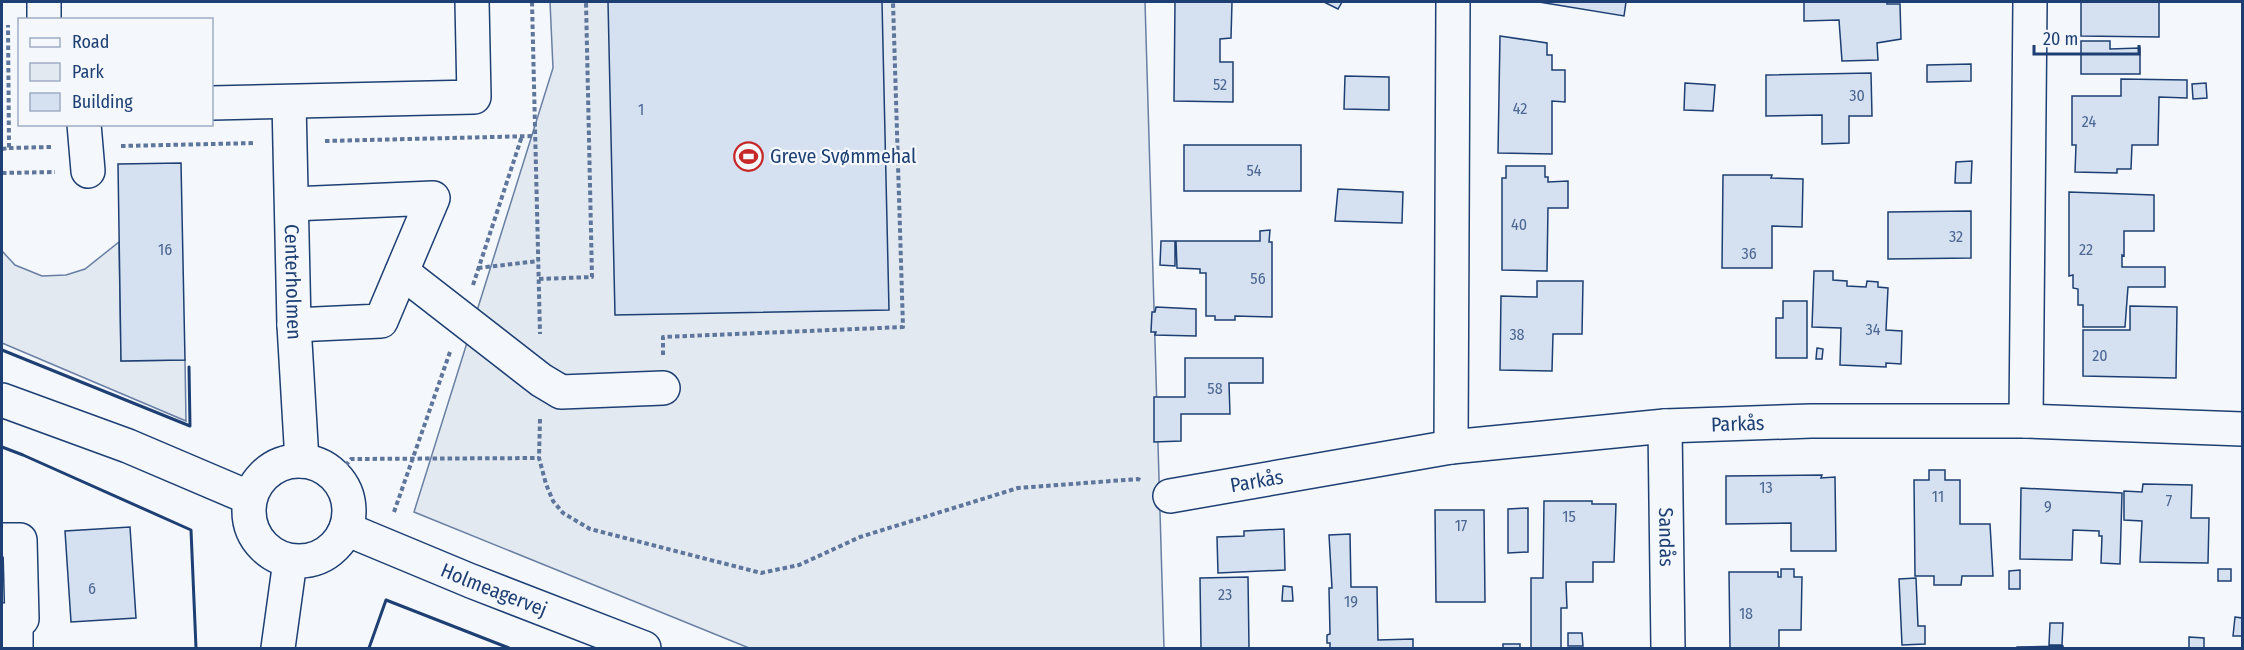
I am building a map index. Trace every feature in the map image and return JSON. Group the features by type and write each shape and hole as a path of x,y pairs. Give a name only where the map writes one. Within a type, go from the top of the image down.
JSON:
{"street":[{"path":"44,2 44,18"},
{"path":"213,103 474,98 472,2"},
{"path":"1451,447 1453,2"},
{"path":"2026,422 2030,2"},
{"name":"Centerholmen","path":"289,102 294,326 302,461"},
{"path":"84,126 88,171"},
{"path":"292,204 433,198 381,321 294,326"},
{"path":"402,272 541,380 561,392 663,388"},
{"path":"2,400 128,446 250,498"},
{"name":"Parkås","path":"1170,496 1451,447 1665,426 1811,421 2026,422 2242,429"},
{"name":"Sandås","path":"1665,426 1668,648"},
{"path":"302,461 321,466 336,477 346,492 350,510 346,529 338,544 324,556 308,561 290,561 274,556 261,545 252,531 248,514 250,498 258,482 269,470 285,463 302,461"},
{"name":"Holmeagervej","path":"346,529 471,581 644,648"},
{"path":"2,540 20,540 22,619 11,629"},
{"path":"278,648 290,561"}],"path":[{"path":"532,2 541,380 539,458 553,501 563,513 590,529 761,573 799,565 860,537 1018,488 1138,479 1170,496"},
{"path":"538,279 592,277 586,2"},
{"path":"663,388 663,337 903,327 893,2"},
{"path":"2,149 9,148 8,24"},
{"path":"2,173 88,171"},
{"path":"478,268 538,261"},
{"path":"336,477 351,459 539,458"}],"green space":[{"path":"550,2 1145,2 1164,648 749,648 414,512 553,68"},
{"path":"119,242 121,361 185,360 186,421 2,343 2,251 15,265 42,276 66,275 85,269"}],"building":[{"name":"Greve Svømmehal","path":"608,2 882,2 889,310 615,315"},
{"path":"1175,2 1232,2 1231,38 1220,39 1220,62 1233,62 1233,102 1174,101"},
{"path":"1324,2 1342,2 1338,9"},
{"path":"1539,2 1626,2 1624,16"},
{"path":"1804,2 1900,4 1901,39 1877,43 1878,60 1842,61 1839,20 1804,21"},
{"path":"2081,2 2159,2 2159,37 2081,36"},
{"path":"1500,36 1547,43 1547,55 1552,55 1552,70 1565,70 1565,102 1552,101 1552,154 1498,153"},
{"path":"2081,41 2110,41 2110,49 2140,48 2140,74 2081,74"},
{"path":"1971,64 1971,81 1927,82 1927,65"},
{"path":"1871,73 1872,116 1849,116 1849,143 1822,144 1822,115 1766,116 1766,75"},
{"path":"1345,76 1389,77 1389,110 1344,109"},
{"path":"2121,79 2187,80 2187,98 2159,97 2158,145 2132,145 2131,169 2117,169 2117,173 2075,172 2076,145 2072,145 2072,96 2121,96"},
{"path":"1685,83 1715,85 1713,111 1684,110"},
{"path":"2206,83 2207,98 2193,99 2192,84"},
{"path":"1184,145 1301,145 1301,191 1184,191"},
{"path":"1972,161 1971,183 1955,183 1956,162"},
{"path":"181,163 185,360 121,361 118,164"},
{"path":"1506,166 1545,166 1545,177 1548,177 1548,182 1568,181 1568,208 1548,208 1547,271 1502,270 1502,178 1506,178"},
{"path":"1723,175 1772,175 1771,178 1803,179 1802,227 1772,226 1772,268 1722,268"},
{"path":"1338,189 1403,192 1402,223 1335,221"},
{"path":"2069,192 2154,195 2154,231 2124,231 2122,267 2165,267 2165,287 2128,287 2125,327 2083,327 2083,305 2078,305 2078,289 2073,288 2073,275 2069,276"},
{"path":"1971,211 1971,258 1888,259 1888,212"},
{"path":"1270,230 1272,317 1235,316 1235,320 1215,320 1215,316 1206,316 1206,273 1200,273 1200,269 1177,268 1176,241 1260,241 1260,231"},
{"path":"1161,241 1175,241 1175,266 1160,265"},
{"path":"1814,271 1833,271 1833,280 1847,281 1847,286 1866,287 1867,281 1878,282 1878,287 1888,288 1886,330 1902,331 1901,364 1886,363 1886,367 1840,365 1841,328 1812,327"},
{"path":"1537,281 1583,281 1582,334 1553,334 1552,371 1500,370 1501,296 1537,297"},
{"path":"1783,301 1807,301 1807,358 1776,358 1776,318 1783,318"},
{"path":"2130,306 2177,307 2176,378 2083,376 2083,330 2130,330"},
{"path":"1156,307 1196,309 1196,336 1155,335 1156,332 1151,332 1152,312 1155,312"},
{"path":"1817,348 1823,349 1822,359 1816,359"},
{"path":"1185,358 1263,358 1263,383 1229,383 1230,414 1181,414 1181,441 1154,442 1154,397 1185,397"},
{"path":"1929,470 1945,470 1945,480 1960,480 1960,524 1990,524 1993,576 1962,576 1961,585 1934,585 1934,576 1915,576 1914,480 1929,480"},
{"path":"1822,475 1821,478 1835,477 1836,551 1791,551 1791,523 1726,524 1726,476"},
{"path":"2143,484 2192,485 2191,518 2209,518 2208,563 2140,562 2142,521 2124,520 2124,491 2142,492"},
{"path":"2021,488 2122,493 2120,564 2101,563 2102,536 2099,536 2099,531 2073,530 2072,560 2020,559"},
{"path":"1544,501 1592,501 1592,504 1616,504 1614,562 1593,562 1593,582 1566,582 1567,608 1561,608 1561,648 1531,648 1531,578 1543,578"},
{"path":"1528,508 1528,552 1508,553 1508,509"},
{"path":"1435,510 1484,510 1485,602 1436,602"},
{"path":"130,527 136,618 71,622 65,531"},
{"path":"1284,529 1285,570 1218,573 1217,537 1244,536 1244,531"},
{"path":"1350,534 1351,587 1377,587 1378,640 1413,639 1413,648 1330,648 1330,643 1327,643 1327,635 1330,634 1329,588 1332,588 1329,535"},
{"path":"1781,569 1794,569 1794,577 1802,577 1801,630 1779,630 1779,648 1730,648 1729,572 1778,572 1778,577 1781,577"},
{"path":"2218,569 2231,569 2231,581 2218,581"},
{"path":"2020,570 2020,589 2009,589 2009,571"},
{"path":"1248,577 1249,648 1201,648 1200,578"},
{"path":"1916,578 1918,626 1925,626 1925,644 1902,645 1899,579"},
{"path":"1283,586 1292,587 1293,601 1282,601"},
{"path":"2235,617 2242,618 2242,636 2233,636"},
{"path":"2050,623 2063,623 2062,645 2049,645"},
{"path":"1568,633 1582,633 1583,646 1568,646"},
{"path":"2189,637 2204,638 2204,648 2189,648"},
{"path":"1503,644 1520,644 1520,648 1503,648"},
{"path":"2063,646 2063,648 2017,648 2017,647"}],"wall":[{"path":"2,350 190,426 189,367"},
{"path":"2,447 191,530 196,648"},
{"path":"369,648 386,600 509,648"}],"place":[{"name":"Greve Svømmehal","path":"749,156"}]}
